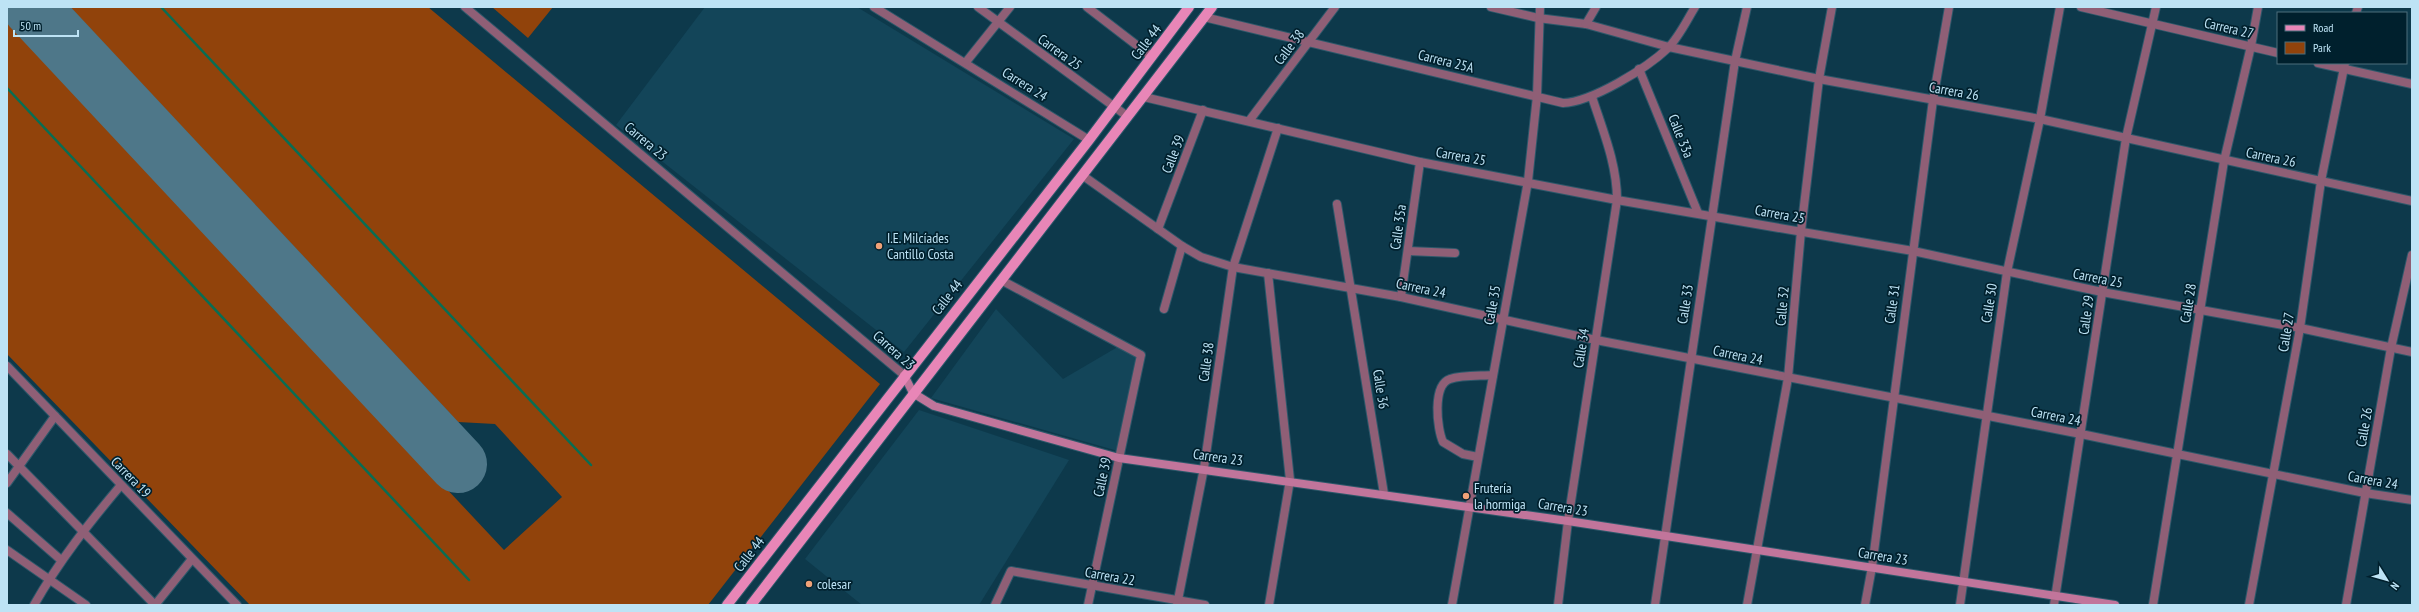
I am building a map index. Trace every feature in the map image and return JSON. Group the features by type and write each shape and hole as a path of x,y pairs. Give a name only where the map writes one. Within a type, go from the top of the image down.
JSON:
{"main road":[{"name":"Calle 44","path":"727,605 904,375 1089,140 1113,106 1189,7"},
{"path":"751,605 1212,7"}],"street":[{"name":"Carrera 23","path":"465,7 904,375 913,393 934,406 1120,458 1204,468 1469,506 2115,605"},
{"name":"Carrera 24","path":"874,7 947,50 1089,140"},
{"name":"Carrera 25","path":"978,7 996,22 1127,116"},
{"path":"966,62 996,22 1010,7"},
{"path":"1086,7 1152,57"},
{"name":"Calle 38","path":"1249,121 1335,7"},
{"name":"Carrera 26","path":"1491,7 1538,18 1586,24 1668,47 1819,79 2040,119 2224,161 2412,201"},
{"name":"Calle 35","path":"1452,605 1528,182 1537,96 1538,18 1540,7"},
{"path":"1586,24 1596,7"},
{"path":"1668,47 1696,7"},
{"name":"Calle 33","path":"1655,605 1690,358 1735,61 1747,7"},
{"name":"Calle 32","path":"1747,605 1755,551 1788,378 1801,231 1819,79 1832,7"},
{"name":"Calle 31","path":"1865,605 1872,567 1892,399 1933,100 1949,7"},
{"name":"Calle 30","path":"1960,605 1985,415 2007,272 2040,119 2060,7"},
{"name":"Carrera 27","path":"2082,7 2277,53"},
{"name":"Calle 29","path":"2054,605 2126,138 2156,7"},
{"name":"Calle 28","path":"2153,605 2224,161 2251,46 2258,7"},
{"name":"Carrera 25A","path":"1204,17 1563,102 1575,102 1592,97 1639,69 1668,47"},
{"path":"2327,64 2344,66 2412,84"},
{"name":"Calle 27","path":"2249,605 2275,473 2300,328 2321,181 2344,66"},
{"name":"Calle 33a","path":"1639,69 1698,213"},
{"name":"Carrera 25","path":"1144,97 1420,162 1617,200 1712,215 1913,251 2102,292 2300,328 2412,352"},
{"name":"Calle 34","path":"1558,605 1568,521 1617,200 1617,180 1613,162 1592,97"},
{"name":"Calle 39","path":"1158,229 1203,110"},
{"name":"Calle 38","path":"1178,603 1204,468 1233,267 1278,128"},
{"name":"Calle 35a","path":"1401,297 1420,162"},
{"name":"Carrera 24","path":"1082,175 1182,246 1201,257 1233,267 1401,297 1596,340 1892,399 1985,415 2177,453 2365,493 2412,500"},
{"name":"Calle 36","path":"1337,204 1352,288 1384,494"},
{"path":"1164,309 1182,246"},
{"path":"1408,251 1455,253"},
{"name":"Calle 26","path":"2346,605 2391,348 2412,255"},
{"path":"1268,273 1290,480 1269,605"},
{"name":"Calle 39","path":"1001,280 1141,355 1088,605"},
{"name":"Carrera 19","path":"7,366 237,605"},
{"path":"1478,457 1463,454 1443,442 1437,420 1439,392 1443,383 1449,379 1493,375"},
{"path":"7,484 55,416"},
{"path":"7,454 155,605 192,558"},
{"path":"34,605 61,560 83,530 121,485"},
{"path":"7,513 61,560"},
{"path":"7,550 86,605"},
{"name":"Carrera 22","path":"995,605 1011,571 1178,603 1205,605"}],"shaded area":[{"name":"I.E. Milcíades Cantillo Costa","path":"705,7 857,7 1074,139 904,352 616,125"},
{"path":"996,309 1063,379 1121,345 1140,355 1118,451 931,398"},
{"path":"919,410 1069,460 979,605 862,605 805,559"}],"green space":[{"path":"70,7 428,7 880,384 708,605 250,605 7,354 7,20 504,550 562,497 495,424 458,422"},
{"path":"492,7 553,7 528,38"}],"waterway":[{"path":"161,7 591,465"},
{"path":"7,88 469,580"}],"runway":[{"path":"31,7 458,464"}],"place":[{"name":"I.E. Milcíades Cantillo Costa","path":"879,246"},
{"name":"Frutería la hormiga","path":"1466,496"},
{"name":"colesar","path":"809,584"}]}
